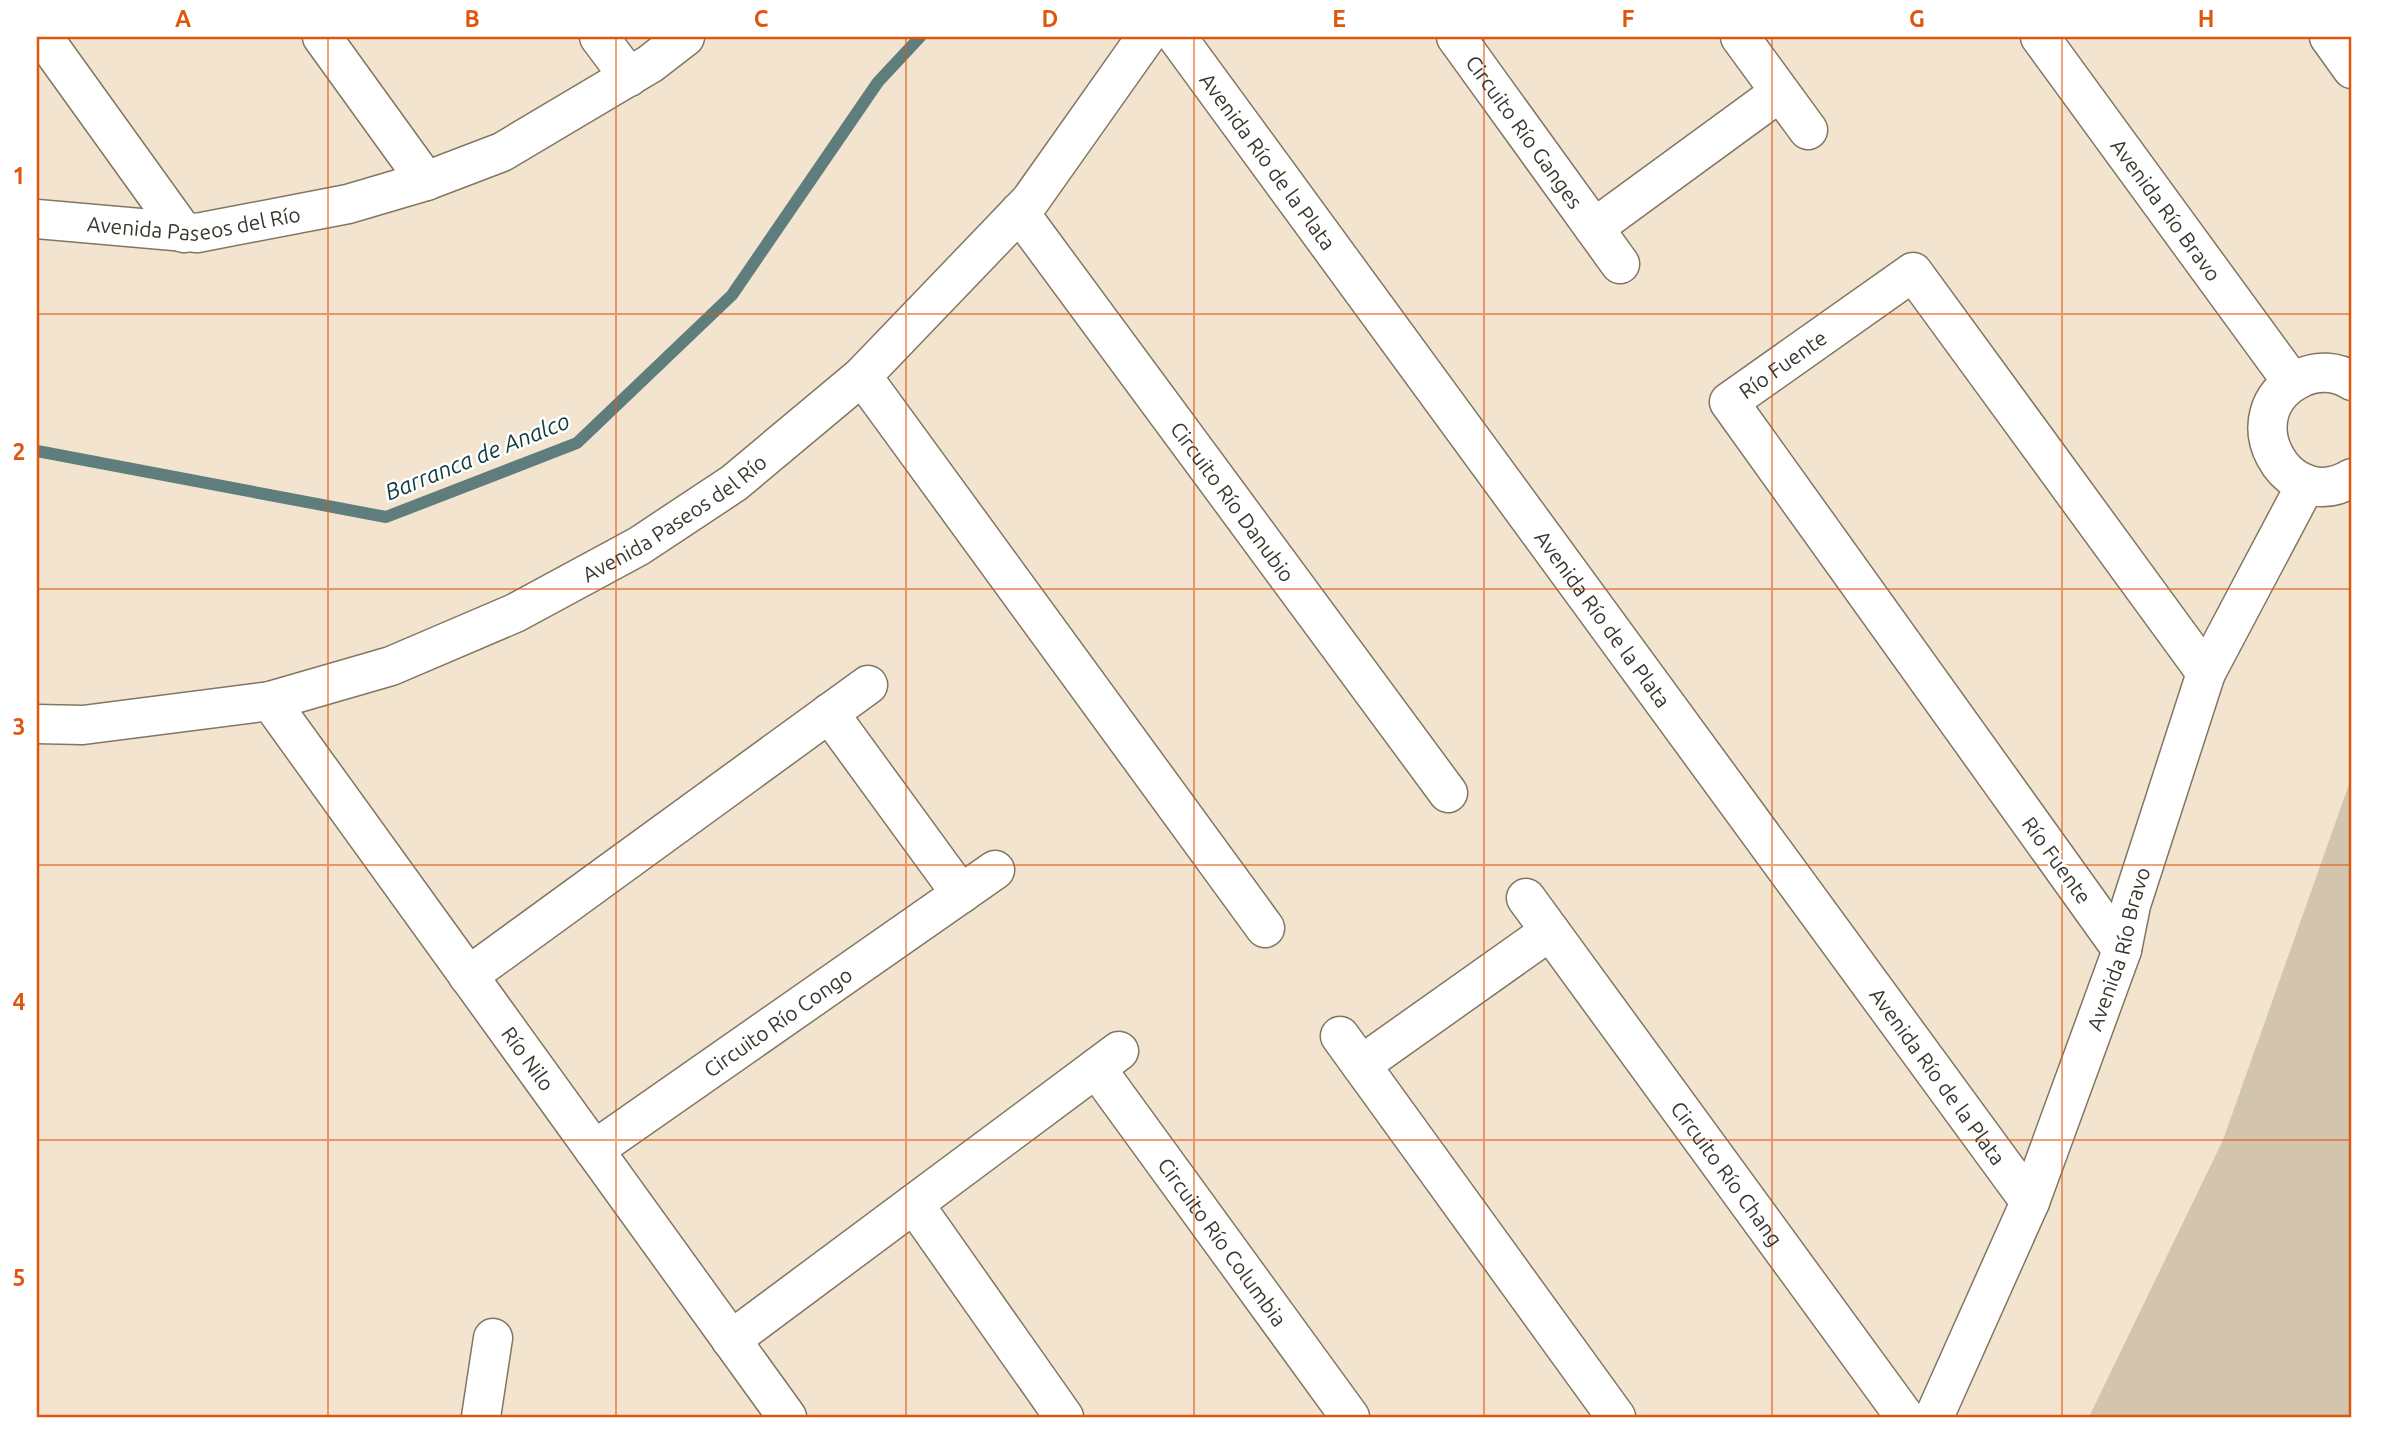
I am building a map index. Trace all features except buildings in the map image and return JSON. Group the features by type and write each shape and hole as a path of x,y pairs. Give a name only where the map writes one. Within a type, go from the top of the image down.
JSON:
{"street":[{"path":"43,37 184,233"},
{"path":"322,37 426,181"},
{"path":"599,37 629,77"},
{"name":"Avenida Paseos del Río","path":"37,219 197,233 348,204 426,181 502,152 650,64 685,37"},
{"name":"Avenida Paseos del Río","path":"37,724 83,725 270,701 391,666 515,612 639,546 734,483 862,376 1030,201 1146,37"},
{"name":"Avenida Río de la Plata","path":"1177,37 2030,1202"},
{"name":"Circuito Río Ganges","path":"1456,37 1620,264"},
{"path":"1740,37 1808,130"},
{"name":"Avenida Río Bravo","path":"2040,37 2292,382"},
{"path":"2329,37 2352,69"},
{"name":"Circuito Río Ganges","path":"1594,229 1780,92"},
{"name":"Circuito Río Danubio","path":"1019,212 1448,793"},
{"name":"Río Fuente","path":"2122,950 1729,402 1913,272 2206,673"},
{"path":"2352,381 2344,376 2326,372 2308,374 2292,382 2274,402 2267,428 2269,446 2277,463 2290,475 2306,484 2325,487 2344,483 2352,478"},
{"path":"862,376 1265,928"},
{"name":"Avenida Río Bravo","path":"1934,1417 2030,1202 2122,950 2131,905 2206,673 2306,484"},
{"path":"468,975 868,685"},
{"name":"Río Nilo","path":"270,701 787,1417"},
{"path":"829,713 961,894"},
{"name":"Circuito Río Congo","path":"594,1150 995,870"},
{"name":"Circuito Río Chang","path":"1526,898 1905,1417"},
{"path":"1550,931 1351,1050 1616,1417"},
{"name":"Circuito Río Columbia","path":"732,1340 1108,1060 1350,1417"},
{"path":"914,1204 1064,1417"},
{"path":"485,1414 493,1338"}],"shaded area":[{"path":"2352,776 2352,1417 2089,1417 2223,1140"}],"waterway":[{"name":"Barranca de Analco","path":"37,451 386,517 577,443 732,295 878,82 920,37"}]}
